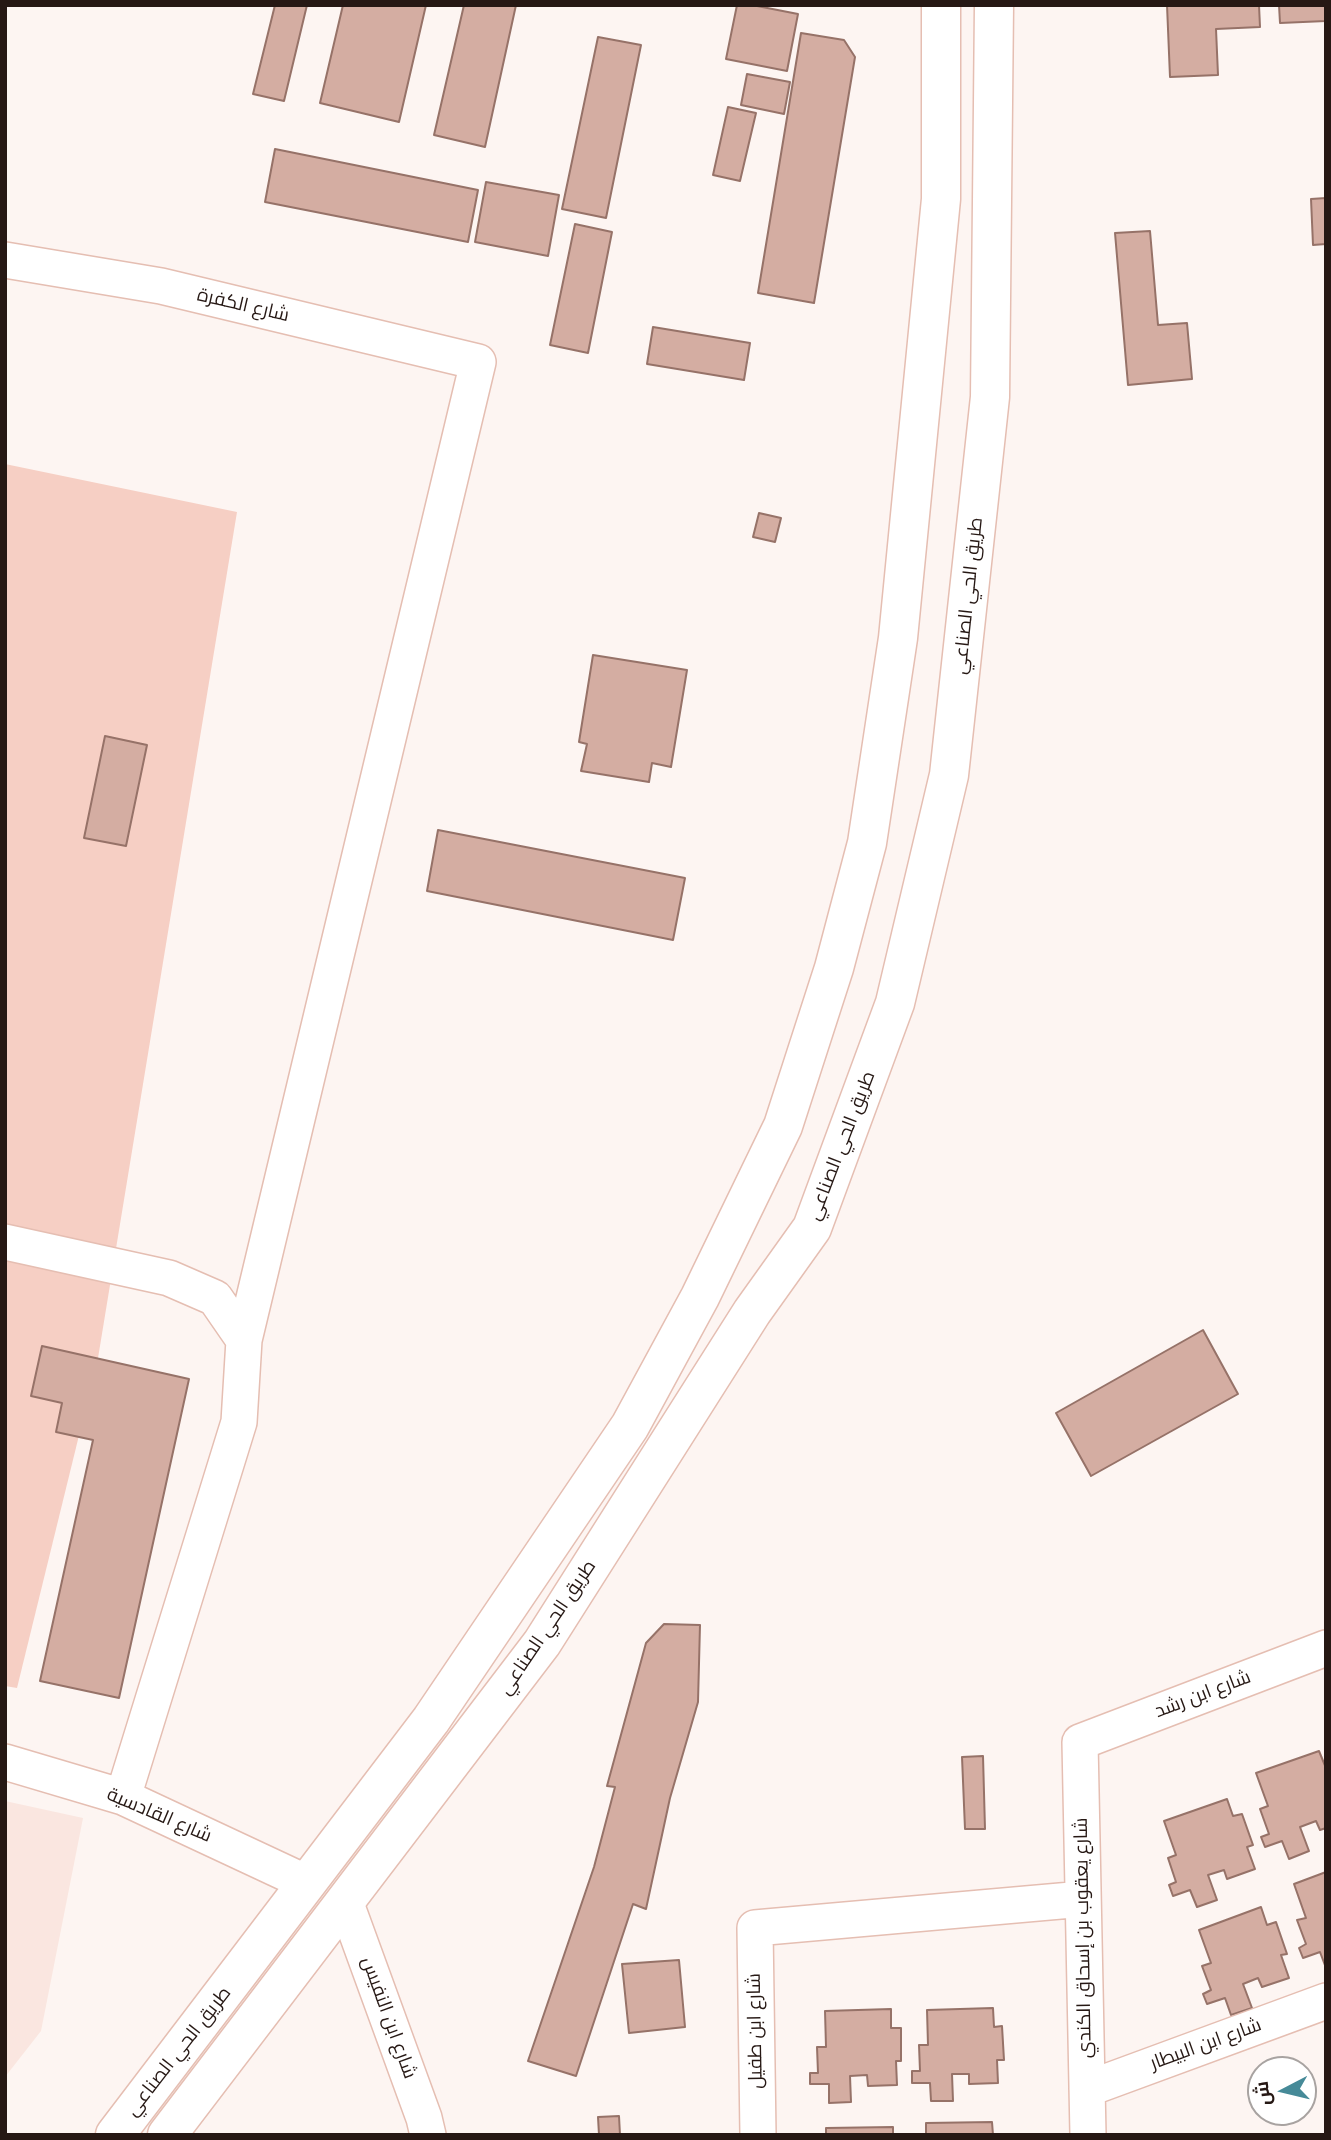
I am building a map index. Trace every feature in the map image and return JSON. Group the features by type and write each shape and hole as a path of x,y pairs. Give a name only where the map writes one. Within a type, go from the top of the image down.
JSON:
{"highway":[{"name":"طريق الحي الصناعي","path":"115,2135 431,1720 630,1426 700,1297 783,1126 834,968 867,843 896,652 941,199 941,5"},
{"name":"طريق الحي الصناعي","path":"167,2135 542,1643 752,1312 812,1228 895,1003 949,775 990,397 994,5"}],"street":[{"name":"شارع الكفرة","path":"5,260 161,286 478,362 244,1340"},
{"path":"5,1242 169,1279 215,1298 244,1340 239,1422 123,1797"},
{"name":"شارع ابن رشد","path":"1080,1741 1326,1648"},
{"name":"شارع يعقوب بن إسحاق الكندي","path":"1080,1741 1088,2135"},
{"name":"شارع القادسية","path":"5,1762 123,1797 307,1884"},
{"name":"شارع ابن طفيل","path":"758,2135 755,1928 1083,1899"},
{"name":"شارع ابن النفيس","path":"345,1901 428,2135"},
{"name":"شارع ابن البيطار","path":"1087,2089 1326,2001"}],"shaded area":[{"path":"5,464 237,512 98,1358 17,1688 5,1686"},
{"path":"5,1801 83,1818 41,2031 5,2077"}],"building":[{"path":"275,5 307,5 284,101 253,94"},
{"path":"343,5 426,5 399,122 320,103"},
{"path":"464,5 516,5 485,147 434,135"},
{"path":"737,5 752,5 798,14 787,71 726,59"},
{"path":"1167,5 1259,5 1260,27 1216,29 1218,75 1170,77"},
{"path":"1279,5 1326,5 1326,21 1280,23"},
{"path":"801,33 844,40 855,57 814,303 758,293"},
{"path":"598,37 641,45 606,218 562,209"},
{"path":"747,74 790,82 784,114 741,105"},
{"path":"728,107 756,113 740,181 713,175"},
{"path":"275,149 478,190 468,242 265,202"},
{"path":"486,182 559,195 548,256 475,242"},
{"path":"1326,198 1326,244 1313,245 1311,199"},
{"path":"575,224 612,232 588,353 550,345"},
{"path":"1150,231 1158,325 1187,323 1192,379 1128,385 1115,233"},
{"path":"653,327 750,343 744,380 647,364"},
{"path":"759,513 781,518 775,542 753,537"},
{"path":"593,655 687,670 671,767 652,763 649,782 581,771 587,744 579,742"},
{"path":"105,736 147,745 126,846 84,838"},
{"path":"438,830 685,878 673,940 427,891"},
{"path":"1203,1330 1238,1394 1091,1476 1056,1413"},
{"path":"42,1346 189,1379 119,1698 40,1681 93,1440 56,1432 62,1403 31,1396"},
{"path":"664,1624 700,1625 698,1702 670,1798 646,1909 633,1904 576,2076 528,2061 594,1867 615,1787 607,1786 646,1643"},
{"path":"1319,1751 1326,1768 1326,1828 1320,1830 1316,1821 1300,1827 1309,1851 1289,1859 1282,1841 1265,1847 1261,1837 1269,1834 1260,1809 1268,1806 1256,1773"},
{"path":"983,1756 985,1829 965,1829 962,1757"},
{"path":"1227,1799 1233,1816 1242,1814 1253,1845 1247,1847 1255,1869 1227,1879 1224,1870 1208,1875 1217,1900 1197,1907 1190,1890 1173,1896 1169,1885 1176,1882 1168,1858 1176,1855 1164,1821"},
{"path":"1326,1872 1326,1968 1320,1952 1303,1958 1299,1948 1306,1944 1297,1920 1306,1918 1294,1884"},
{"path":"1261,1907 1267,1925 1276,1922 1287,1954 1281,1955 1289,1978 1262,1987 1258,1978 1243,1984 1252,2008 1231,2015 1225,1998 1207,2004 1203,1994 1211,1990 1202,1966 1211,1963 1199,1930"},
{"path":"679,1960 685,2027 629,2033 622,1964"},
{"path":"993,2008 994,2027 1002,2026 1004,2060 997,2060 998,2083 969,2084 969,2074 952,2074 953,2101 931,2101 930,2083 912,2083 912,2071 920,2071 919,2045 928,2045 927,2010"},
{"path":"891,2009 891,2028 901,2028 901,2061 896,2061 897,2085 868,2086 867,2075 850,2076 851,2102 829,2103 829,2084 810,2084 810,2073 818,2073 817,2047 826,2047 825,2011"},
{"path":"619,2116 620,2135 599,2135 598,2117"},
{"path":"992,2122 993,2135 926,2135 926,2123"},
{"path":"893,2127 893,2135 826,2135 826,2128"}]}
